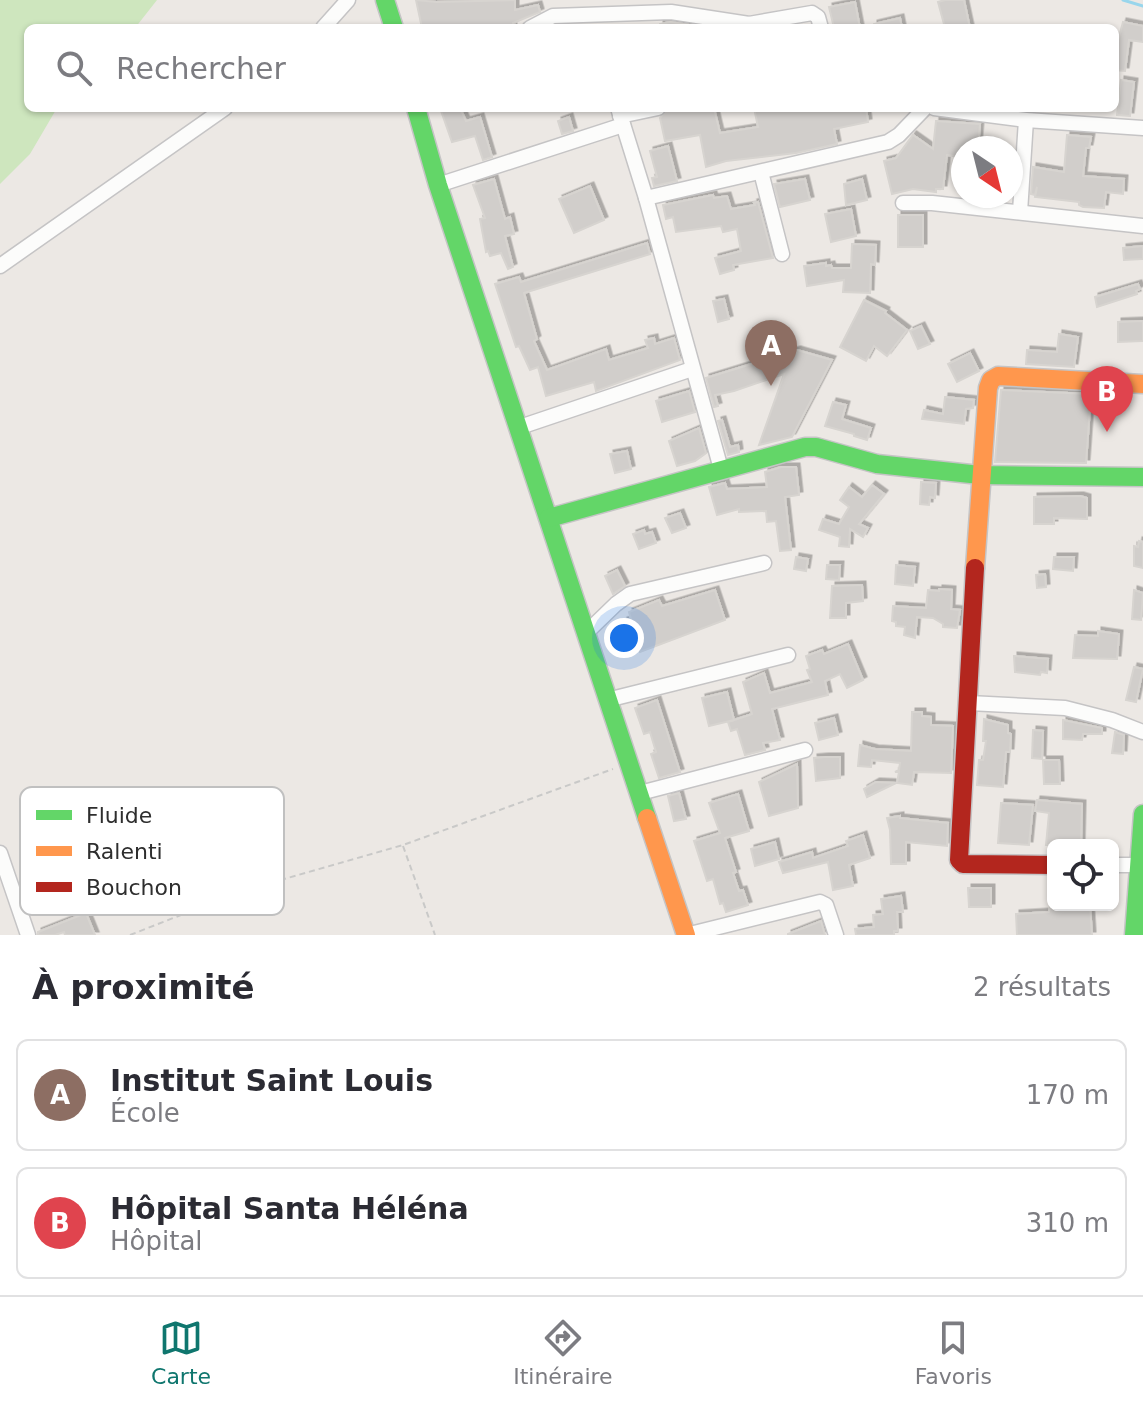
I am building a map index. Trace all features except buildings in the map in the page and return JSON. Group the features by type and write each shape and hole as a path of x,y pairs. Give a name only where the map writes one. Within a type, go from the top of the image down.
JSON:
{"street":[{"path":"327,24 348,0"},
{"path":"385,0 393,24"},
{"path":"547,0 553,16"},
{"path":"538,24 553,16 597,22 671,12 749,24 812,13 818,17 820,24"},
{"path":"0,266 219,112"},
{"path":"417,112 438,185 686,935 820,902 826,905 836,935"},
{"path":"646,198 888,142 921,112"},
{"path":"965,112 1026,120 1143,128"},
{"path":"438,185 620,116 646,198 721,469"},
{"path":"1020,212 1026,120"},
{"path":"761,172 782,254"},
{"path":"903,203 932,203 1143,226"},
{"path":"520,427 692,369"},
{"path":"1047,865 963,864 959,860 980,475 988,388 991,380 998,376 1143,384"},
{"path":"549,518 793,449 816,447 877,464 980,475 1143,477"},
{"path":"586,633 630,594 764,563"},
{"path":"607,700 788,655"},
{"path":"969,703 1065,708 1143,732"},
{"path":"640,793 805,750"},
{"path":"1134,935 1143,814"},
{"path":"0,853 6,890 28,935"},
{"path":"1119,865 1139,865"}],"path":[{"path":"284,879 403,845 630,763"},
{"path":"403,845 435,935"},
{"path":"130,935 181,915"}],"green space":[{"path":"0,0 157,0 138,24 24,24 24,112 55,112 30,154 0,184"}],"waterway":[{"path":"1123,0 1143,6"}],"traffic: fast":[{"path":"385,0 393,24"},
{"path":"417,112 438,185 647,818"},
{"path":"549,518 805,447 816,447 877,464 980,475 1143,477"},
{"path":"1134,935 1143,814"}],"traffic: slow":[{"path":"975,568 991,380 998,376 1143,384"},
{"path":"647,818 686,935"}],"traffic: jam":[{"path":"975,568 959,860 963,864 1047,865"}],"place":[{"name":"Institut Saint Louis","path":"771,386"},
{"name":"Hôpital Santa Héléna","path":"1107,432"}]}
